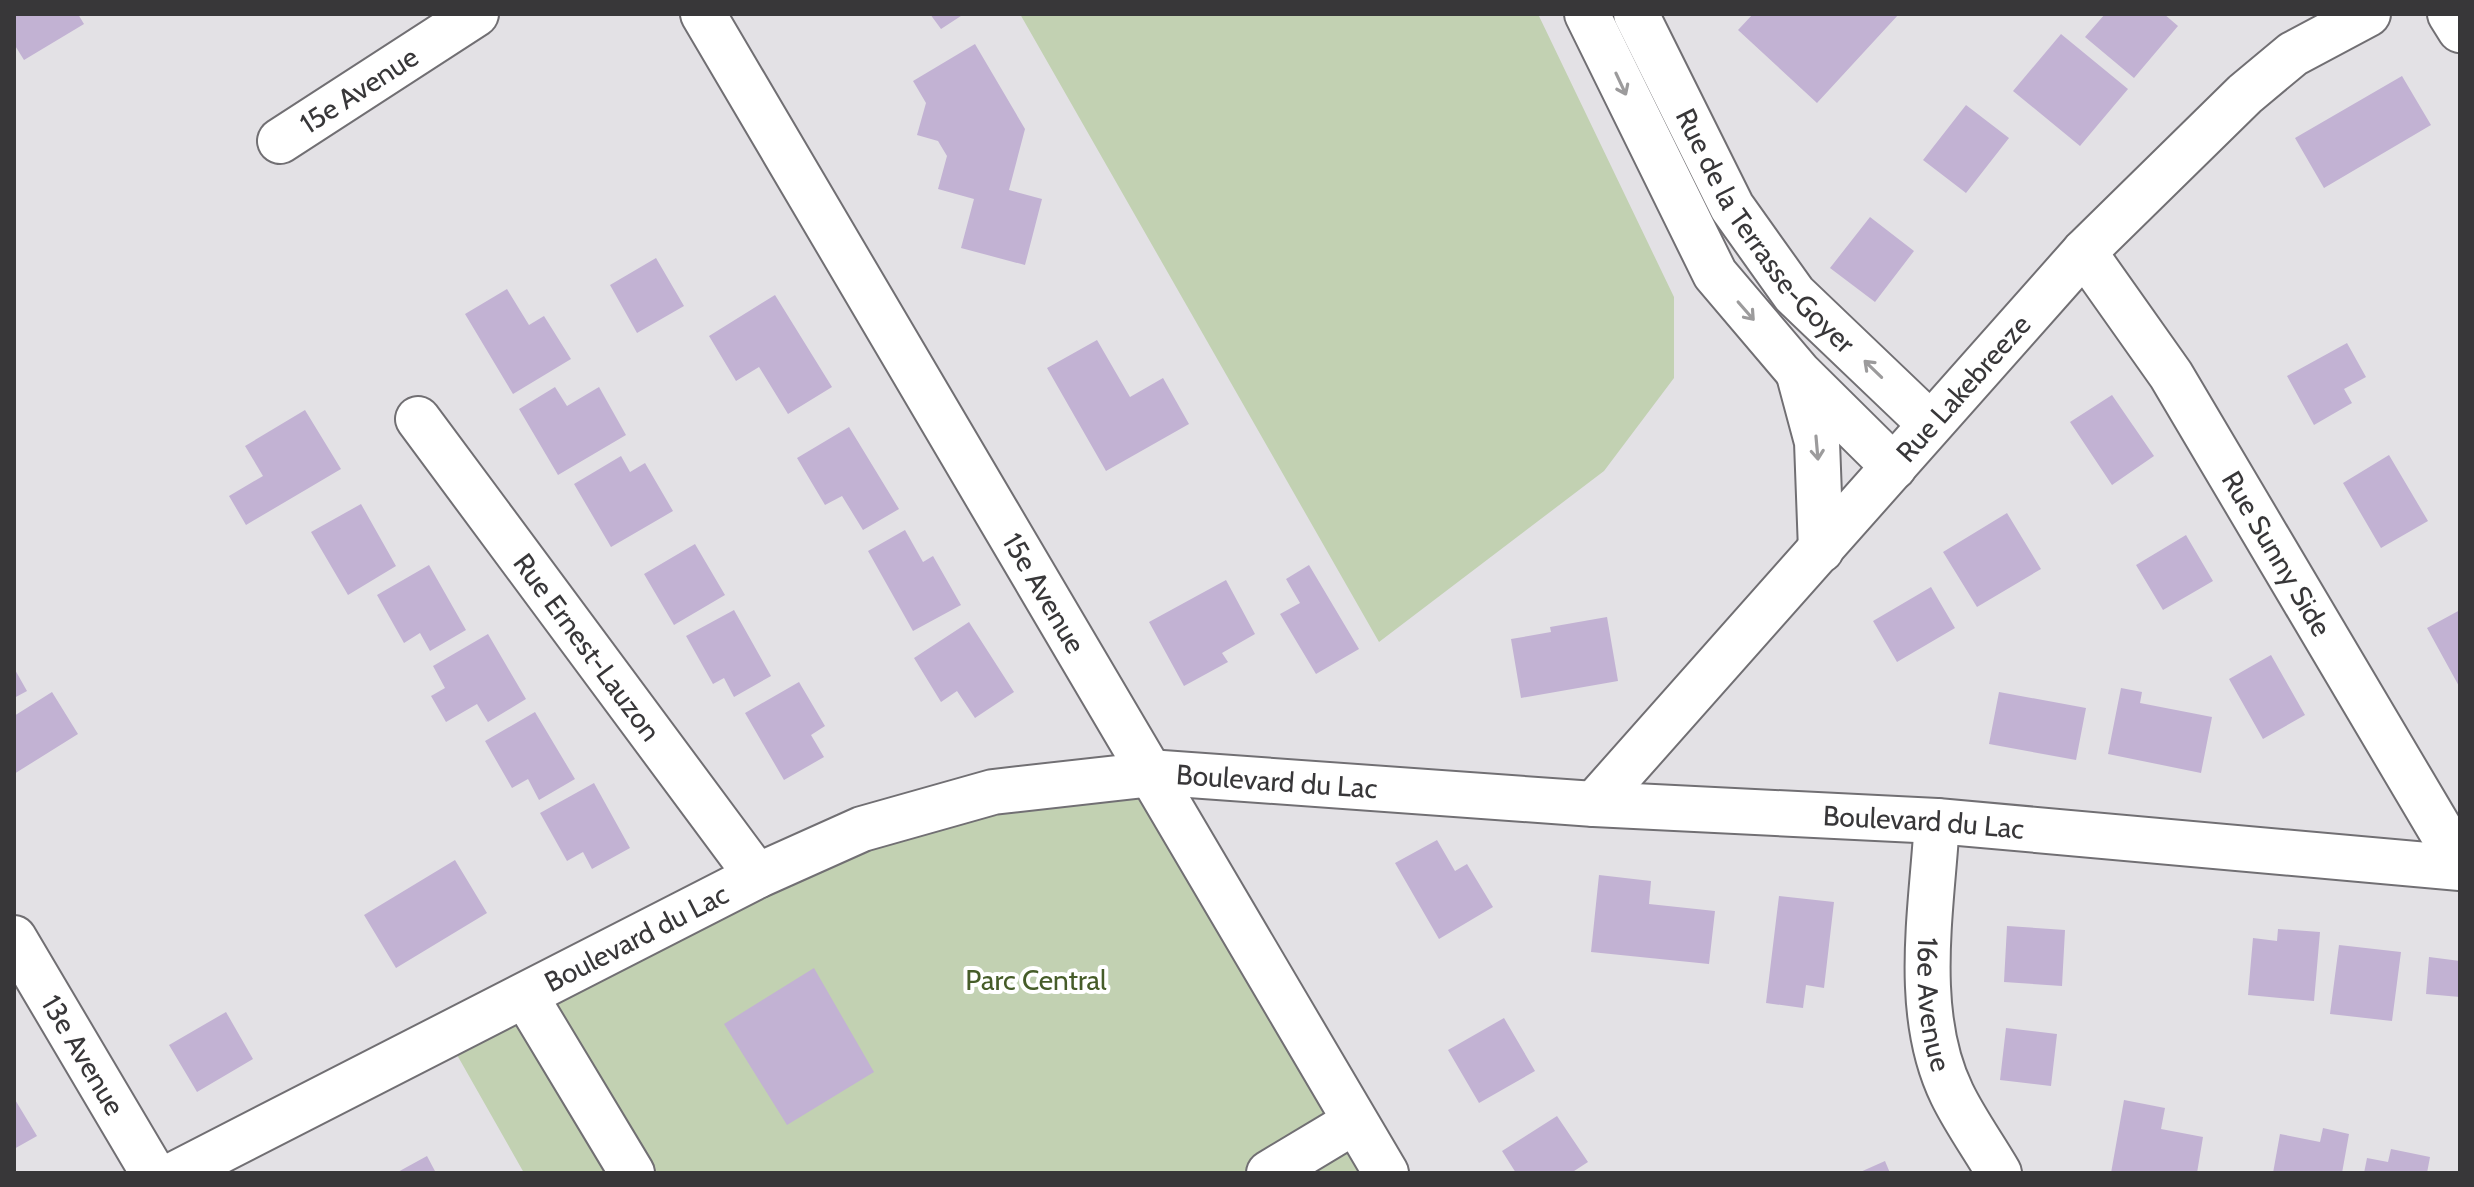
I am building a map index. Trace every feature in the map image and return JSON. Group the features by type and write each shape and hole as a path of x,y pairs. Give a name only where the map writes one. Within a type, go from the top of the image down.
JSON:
{"street":[{"name":"15e Avenue","path":"280,141 476,14"},
{"name":"15e Avenue","path":"703,14 1386,1173"},
{"name":"Rue de la Terrasse-Goyer","path":"1587,14 1715,274 1799,373 1894,467"},
{"name":"Rue de la Terrasse-Goyer","path":"1636,14 1732,207 1785,282 1929,423"},
{"name":"Rue Lakebreeze","path":"1594,804 2084,252 2269,74 2293,54 2368,14"},
{"path":"2450,14 2460,30"},
{"name":"Rue Sunny Side","path":"2084,252 2171,375 2460,865"},
{"name":"Rue de la Terrasse-Goyer","path":"1799,373 1817,442 1821,550"},
{"name":"Rue Ernest-Lauzon","path":"418,419 757,876"},
{"name":"Boulevard du Lac","path":"177,1173 526,997 757,876 862,829 993,792 1150,775 1594,804 1937,821 2460,865"},
{"name":"16e Avenue","path":"1937,821 1928,986 1936,1046 1951,1093 1999,1173"},
{"name":"13e Avenue","path":"14,938 153,1173"},
{"path":"526,997 632,1173"},
{"path":"1269,1173 1354,1122"}],"green space":[{"path":"1020,14 1538,14 1674,297 1674,378 1604,471 1379,642"},
{"name":"Parc Central","path":"1138,765 1386,1173 524,1173 444,1032 862,829"}],"building":[{"path":"14,14 78,14 84,24 24,60 14,44"},
{"path":"930,14 964,14 941,29"},
{"path":"1753,14 1899,14 1817,103 1738,30"},
{"path":"2105,14 2164,14 2178,26 2134,78 2085,37"},
{"path":"2061,34 2128,89 2080,146 2013,91"},
{"path":"975,44 1025,129 1009,190 1042,199 1025,265 961,248 974,199 938,189 947,156 938,141 917,135 926,103 913,81"},
{"path":"2402,76 2431,125 2324,188 2295,138"},
{"path":"1966,105 2009,138 1966,193 1923,160"},
{"path":"1870,217 1914,251 1875,302 1830,268"},
{"path":"656,258 684,306 637,333 610,285"},
{"path":"507,289 529,325 544,316 571,359 513,394 465,314"},
{"path":"775,295 832,387 788,414 759,367 736,381 709,336"},
{"path":"1097,340 1130,397 1163,378 1189,424 1106,471 1047,368"},
{"path":"2347,343 2366,377 2344,389 2352,403 2314,425 2287,376"},
{"path":"555,387 567,406 599,387 626,435 558,475 519,409"},
{"path":"2112,395 2154,456 2112,485 2070,422"},
{"path":"305,410 341,469 246,525 229,496 263,476 245,446"},
{"path":"849,427 899,509 863,530 842,496 825,505 797,458"},
{"path":"2389,455 2428,521 2381,548 2343,483"},
{"path":"621,456 630,472 645,463 673,511 611,547 574,484"},
{"path":"361,504 396,566 348,595 311,532"},
{"path":"2007,513 2041,569 1977,607 1943,552"},
{"path":"905,530 923,562 933,556 961,605 913,631 868,551"},
{"path":"2186,535 2213,581 2163,610 2136,565"},
{"path":"695,544 725,595 674,625 644,574"},
{"path":"429,565 466,630 430,651 420,633 404,643 377,595"},
{"path":"1309,565 1359,649 1316,674 1280,614 1300,603 1286,579"},
{"path":"1226,580 1255,634 1222,653 1228,662 1184,686 1149,622"},
{"path":"1931,587 1955,628 1897,662 1873,621"},
{"path":"734,610 771,676 734,697 724,678 713,684 686,636"},
{"path":"2460,610 2460,688 2427,628"},
{"path":"1607,617 1618,681 1521,698 1511,639 1551,632 1550,627"},
{"path":"969,622 1014,692 975,718 957,691 941,702 914,658"},
{"path":"488,634 526,699 488,722 477,704 446,722 431,696 445,688 433,666"},
{"path":"2271,655 2305,715 2263,739 2229,679"},
{"path":"14,668 27,691 14,698"},
{"path":"799,682 825,726 811,735 824,757 784,780 745,713"},
{"path":"2121,688 2142,692 2140,703 2212,717 2201,773 2108,754"},
{"path":"52,692 78,734 14,774 14,716"},
{"path":"1999,692 2086,708 2076,760 1989,744"},
{"path":"535,712 575,779 539,800 528,779 512,788 485,741"},
{"path":"594,783 630,848 592,869 583,852 567,861 540,813"},
{"path":"1437,840 1455,871 1467,864 1493,907 1439,939 1395,863"},
{"path":"455,860 487,913 396,968 364,915"},
{"path":"1599,875 1651,881 1649,904 1715,911 1709,964 1591,952"},
{"path":"1779,896 1834,902 1824,988 1806,985 1803,1008 1766,1003"},
{"path":"2007,926 2065,930 2062,986 2004,982"},
{"path":"2278,929 2320,932 2314,1001 2248,995 2253,938 2277,941"},
{"path":"2339,945 2401,952 2392,1021 2330,1014"},
{"path":"2429,957 2460,961 2460,997 2426,994"},
{"path":"814,968 874,1072 787,1125 724,1024"},
{"path":"226,1012 253,1059 197,1092 169,1045"},
{"path":"1504,1018 1535,1071 1479,1103 1448,1050"},
{"path":"2006,1028 2057,1034 2051,1086 2000,1080"},
{"path":"14,1098 37,1136 14,1149"},
{"path":"2124,1100 2165,1108 2161,1129 2203,1137 2197,1173 2111,1173"},
{"path":"1557,1116 1588,1162 1571,1173 1516,1173 1502,1151"},
{"path":"2323,1128 2349,1134 2342,1173 2273,1173 2280,1134 2320,1142"},
{"path":"2391,1149 2430,1157 2427,1173 2364,1173 2367,1158 2388,1162"},
{"path":"427,1156 436,1173 396,1173"},
{"path":"1885,1161 1890,1173 1858,1173"}]}
